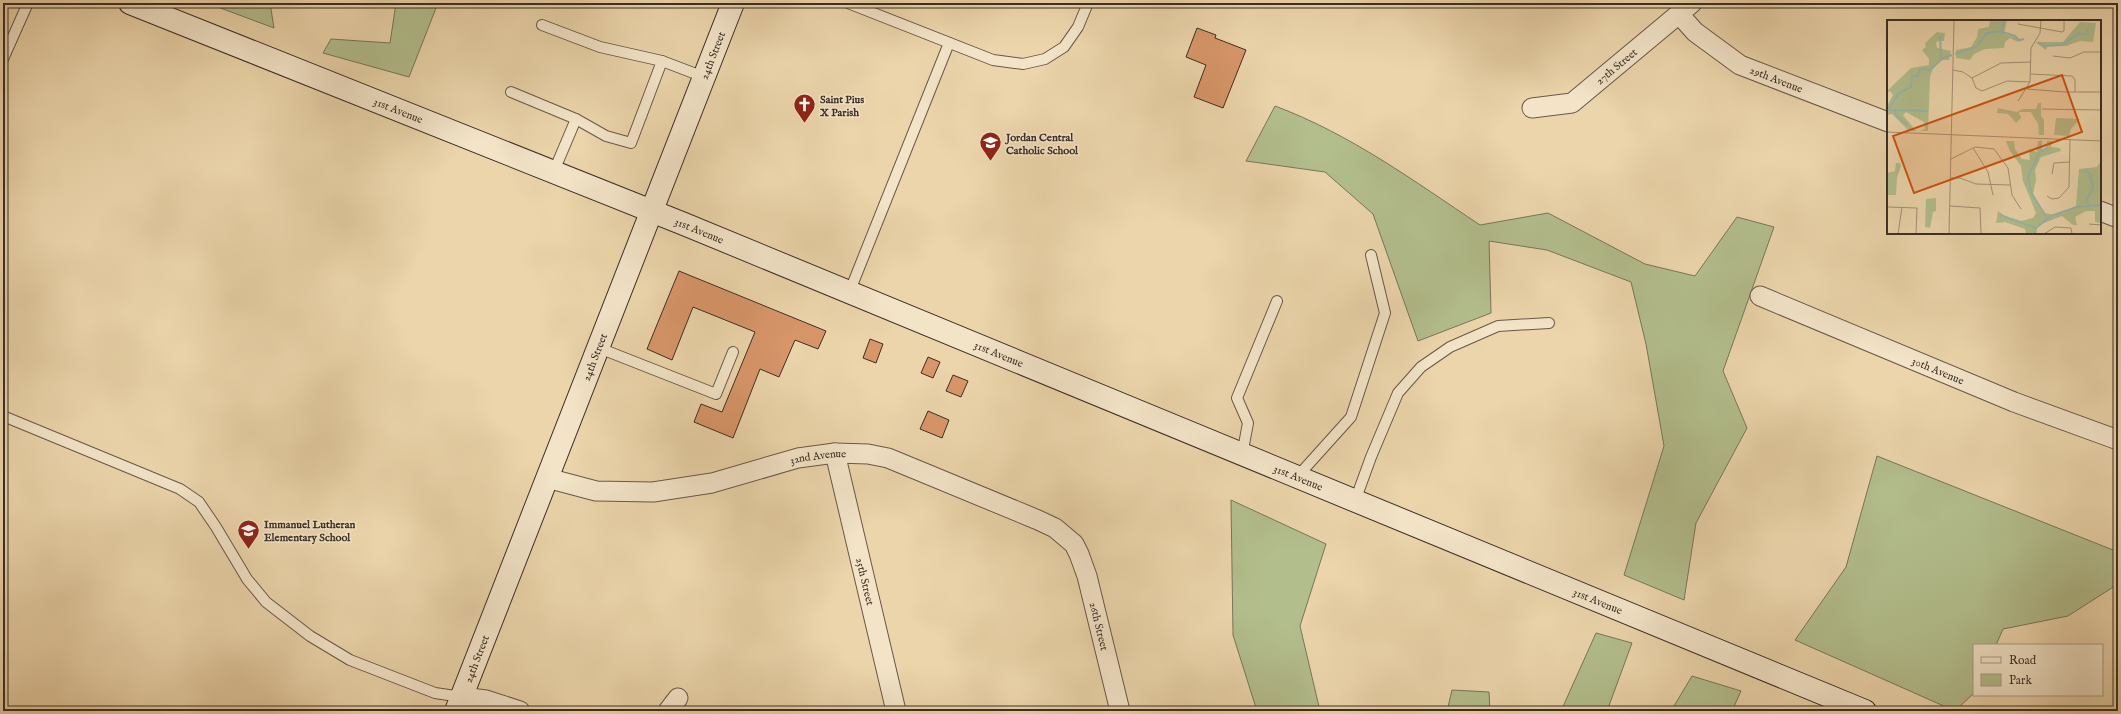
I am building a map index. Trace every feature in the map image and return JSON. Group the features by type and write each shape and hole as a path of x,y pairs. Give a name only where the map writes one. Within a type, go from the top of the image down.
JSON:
{"street":[{"name":"31st Avenue","path":"130,3 554,171 1865,711"},
{"name":"24th Street","path":"459,704 733,3"},
{"name":"27th Street","path":"1532,108 1572,103 1685,8"},
{"name":"29th Avenue","path":"1685,8 1695,32 1740,65 1887,122"},
{"path":"2101,211 2118,218"},
{"name":"30th Avenue","path":"1760,296 2014,402 2118,440"},
{"name":"32nd Avenue","path":"547,478 596,491 653,492 712,483 798,458 834,453 868,454 888,458 1038,520 1055,528 1074,544"},
{"name":"25th Street","path":"834,453 896,711"},
{"name":"26th Street","path":"1074,544 1087,576 1120,711"},
{"path":"459,704 486,700 520,711"}],"lane":[{"path":"3,59 28,3"},
{"path":"848,3 993,60 1024,64 1036,62 1054,54 1070,40 1078,27 1088,3"},
{"path":"542,25 600,47 662,61 704,77"},
{"path":"849,293 949,43"},
{"path":"511,92 576,119 606,136 631,143 662,61"},
{"path":"554,171 576,119"},
{"path":"1297,477 1351,417 1385,314 1371,255"},
{"path":"1242,455 1248,423 1237,398 1277,301"},
{"path":"1355,501 1371,457 1398,393 1421,367 1450,347 1498,326 1549,323"},
{"path":"598,348 716,394 734,352"},
{"path":"3,416 180,489 199,502 216,527 247,579 266,602 310,636 350,660 435,693 459,704"}],"green space":[{"path":"207,3 270,3 274,28"},
{"path":"396,3 438,3 409,77 323,53 331,39 390,43"},
{"path":"1275,106 1303,117 1355,144 1406,175 1480,225 1548,213 1645,264 1695,276 1737,217 1774,227 1723,371 1747,428 1696,523 1684,600 1624,575 1664,446 1646,344 1631,282 1547,250 1489,241 1491,313 1418,341 1373,214 1325,172 1246,161"},
{"path":"1877,456 2118,552 2118,584 2068,616 2003,629 1996,644 1973,644 1973,694 1955,711 1795,640 1846,567"},
{"path":"1231,500 1326,544 1300,626 1320,711 1257,711 1233,635"},
{"path":"1596,633 1632,643 1607,711 1561,711"},
{"path":"1692,676 1741,691 1732,711 1671,711"},
{"path":"1452,690 1489,692 1490,711 1447,711"}],"building":[{"path":"1197,28 1216,35 1215,38 1246,50 1223,108 1194,97 1206,65 1186,57"},
{"path":"679,271 826,331 818,349 795,340 779,377 760,369 733,438 694,422 701,404 722,412 755,332 693,307 672,360 647,349"},
{"path":"870,339 883,344 876,363 863,358"},
{"path":"928,357 940,362 933,378 921,373"},
{"path":"953,375 968,381 961,397 946,391"},
{"path":"928,411 949,420 942,438 920,429"}],"place":[{"name":"Saint Pius X Parish","path":"804,124"},
{"name":"Jordan Central Catholic School","path":"991,162"},
{"name":"Immanuel Lutheran Elementary School","path":"249,550"}]}
